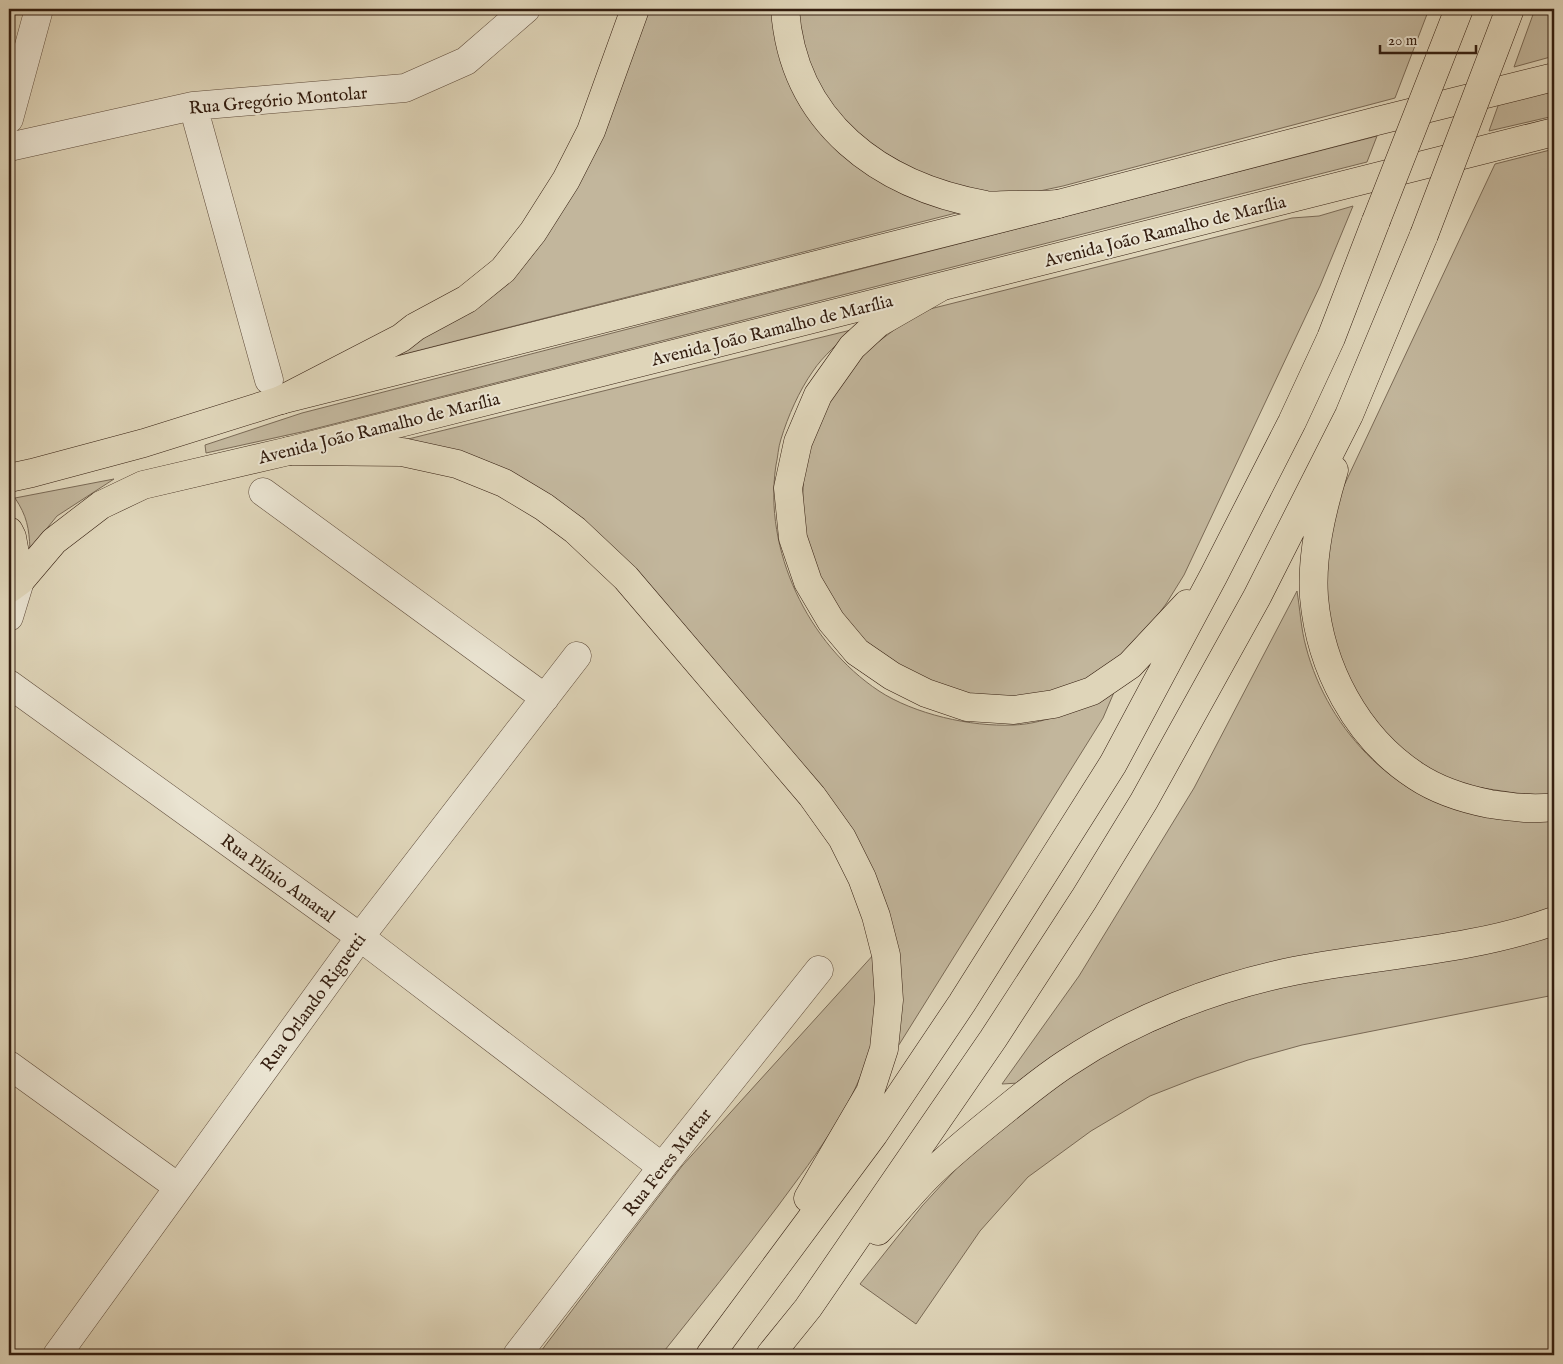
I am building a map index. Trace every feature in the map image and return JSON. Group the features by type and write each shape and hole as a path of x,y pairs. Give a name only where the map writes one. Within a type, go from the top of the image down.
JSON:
{"main road":[{"path":"9,478 144,443 401,338 467,299 503,270 533,232 566,180 590,131 635,9"},
{"path":"785,9 786,27 798,71 816,106 843,138 875,164 911,184 948,196 988,205 1058,204"},
{"path":"710,1355 874,1134 962,1003 1113,764 1214,575 1292,422 1327,346 1459,9"},
{"path":"808,1308 993,1039 1084,899 1144,801 1257,597 1349,415 1424,235 1510,9"},
{"path":"275,390 1058,204 1554,77"},
{"name":"Avenida João Ramalho de Marília","path":"14,585 54,541 101,505 143,485 289,451 1554,132"},
{"path":"939,288 878,323 852,347 818,395 798,442 788,488 793,538 808,582 830,621 857,652 892,676 926,693 967,707 1014,710 1054,704 1092,691 1130,665 1214,575"},
{"path":"1349,415 1326,496 1314,565 1314,598 1320,632 1330,668 1348,704 1369,734 1416,776 1444,790 1475,801 1511,807 1544,809 1554,807"},
{"path":"289,451 402,452 457,464 504,483 544,507 575,530 626,578 812,796 842,838 865,886 876,916 886,954 889,1000 884,1049 870,1092 737,1320"},
{"path":"9,531 12,538 14,585"},
{"path":"770,1355 808,1308 928,1176 970,1138 1068,1062 1133,1025 1232,986 1294,971 1464,945 1536,928 1554,921"}],"street":[{"path":"9,119 39,9"},
{"name":"Rua Gregório Montolar","path":"9,147 193,106 406,88 466,61 526,9"},
{"path":"193,106 275,390"},
{"path":"263,492 545,698"},
{"path":"9,617 14,585"},
{"name":"Rua Orlando Riguetti","path":"58,1355 360,936 577,656"},
{"name":"Rua Plínio Amaral","path":"9,684 360,936 662,1167"},
{"name":"Rua Feres Mattar","path":"517,1355 662,1167 819,970"},
{"path":"9,1065 178,1187"}],"shaded area":[{"path":"649,9 772,9 813,122 960,212 377,361 459,317 604,130"},
{"path":"791,9 1429,9 1395,98 1063,186 1021,195 987,194 948,187 853,136 812,79"},
{"path":"1535,9 1554,9 1554,56 1514,67"},
{"path":"1554,91 1554,116 1489,131 1499,103"},
{"path":"1377,136 1367,162 306,431 206,453 205,445 302,413"},
{"path":"1554,149 1554,796 1515,793 1463,785 1407,759 1339,675 1322,582 1329,541 1341,492 1495,164"},
{"path":"1353,206 1320,286 1184,575 1166,604 1140,639 1106,669 1072,688 1037,698 960,694 881,660 851,630 809,557 802,515 804,468 816,421 840,382 870,348 918,312 1292,218 1319,216"},
{"path":"851,330 817,365 803,387 787,421 779,446 776,465 774,497 777,530 784,561 796,592 812,621 831,648 854,671 879,691 893,699 943,717 979,724 1013,725 1040,721 1066,713 1115,690 1103,718 892,1056 864,856 513,473 479,458 445,448 400,441"},
{"path":"114,479 57,516 30,549 27,522 15,498"},
{"path":"1297,591 1304,640 1317,678 1331,708 1350,735 1372,760 1398,781 1426,798 1457,810 1498,817 1554,817 1554,909 1510,923 1302,958 1019,1083 1002,1084 1079,976 1194,788"},
{"path":"1554,930 1554,995 1302,1045 1248,1060 1150,1096 1091,1131 1028,1177 980,1231 916,1324 860,1284 922,1206 968,1156 1015,1113 1109,1050 1219,1003 1276,987"},
{"path":"875,953 878,1001 877,1020 869,1053 849,1100 823,1144 793,1186 661,1355 538,1355 682,1166"}]}
